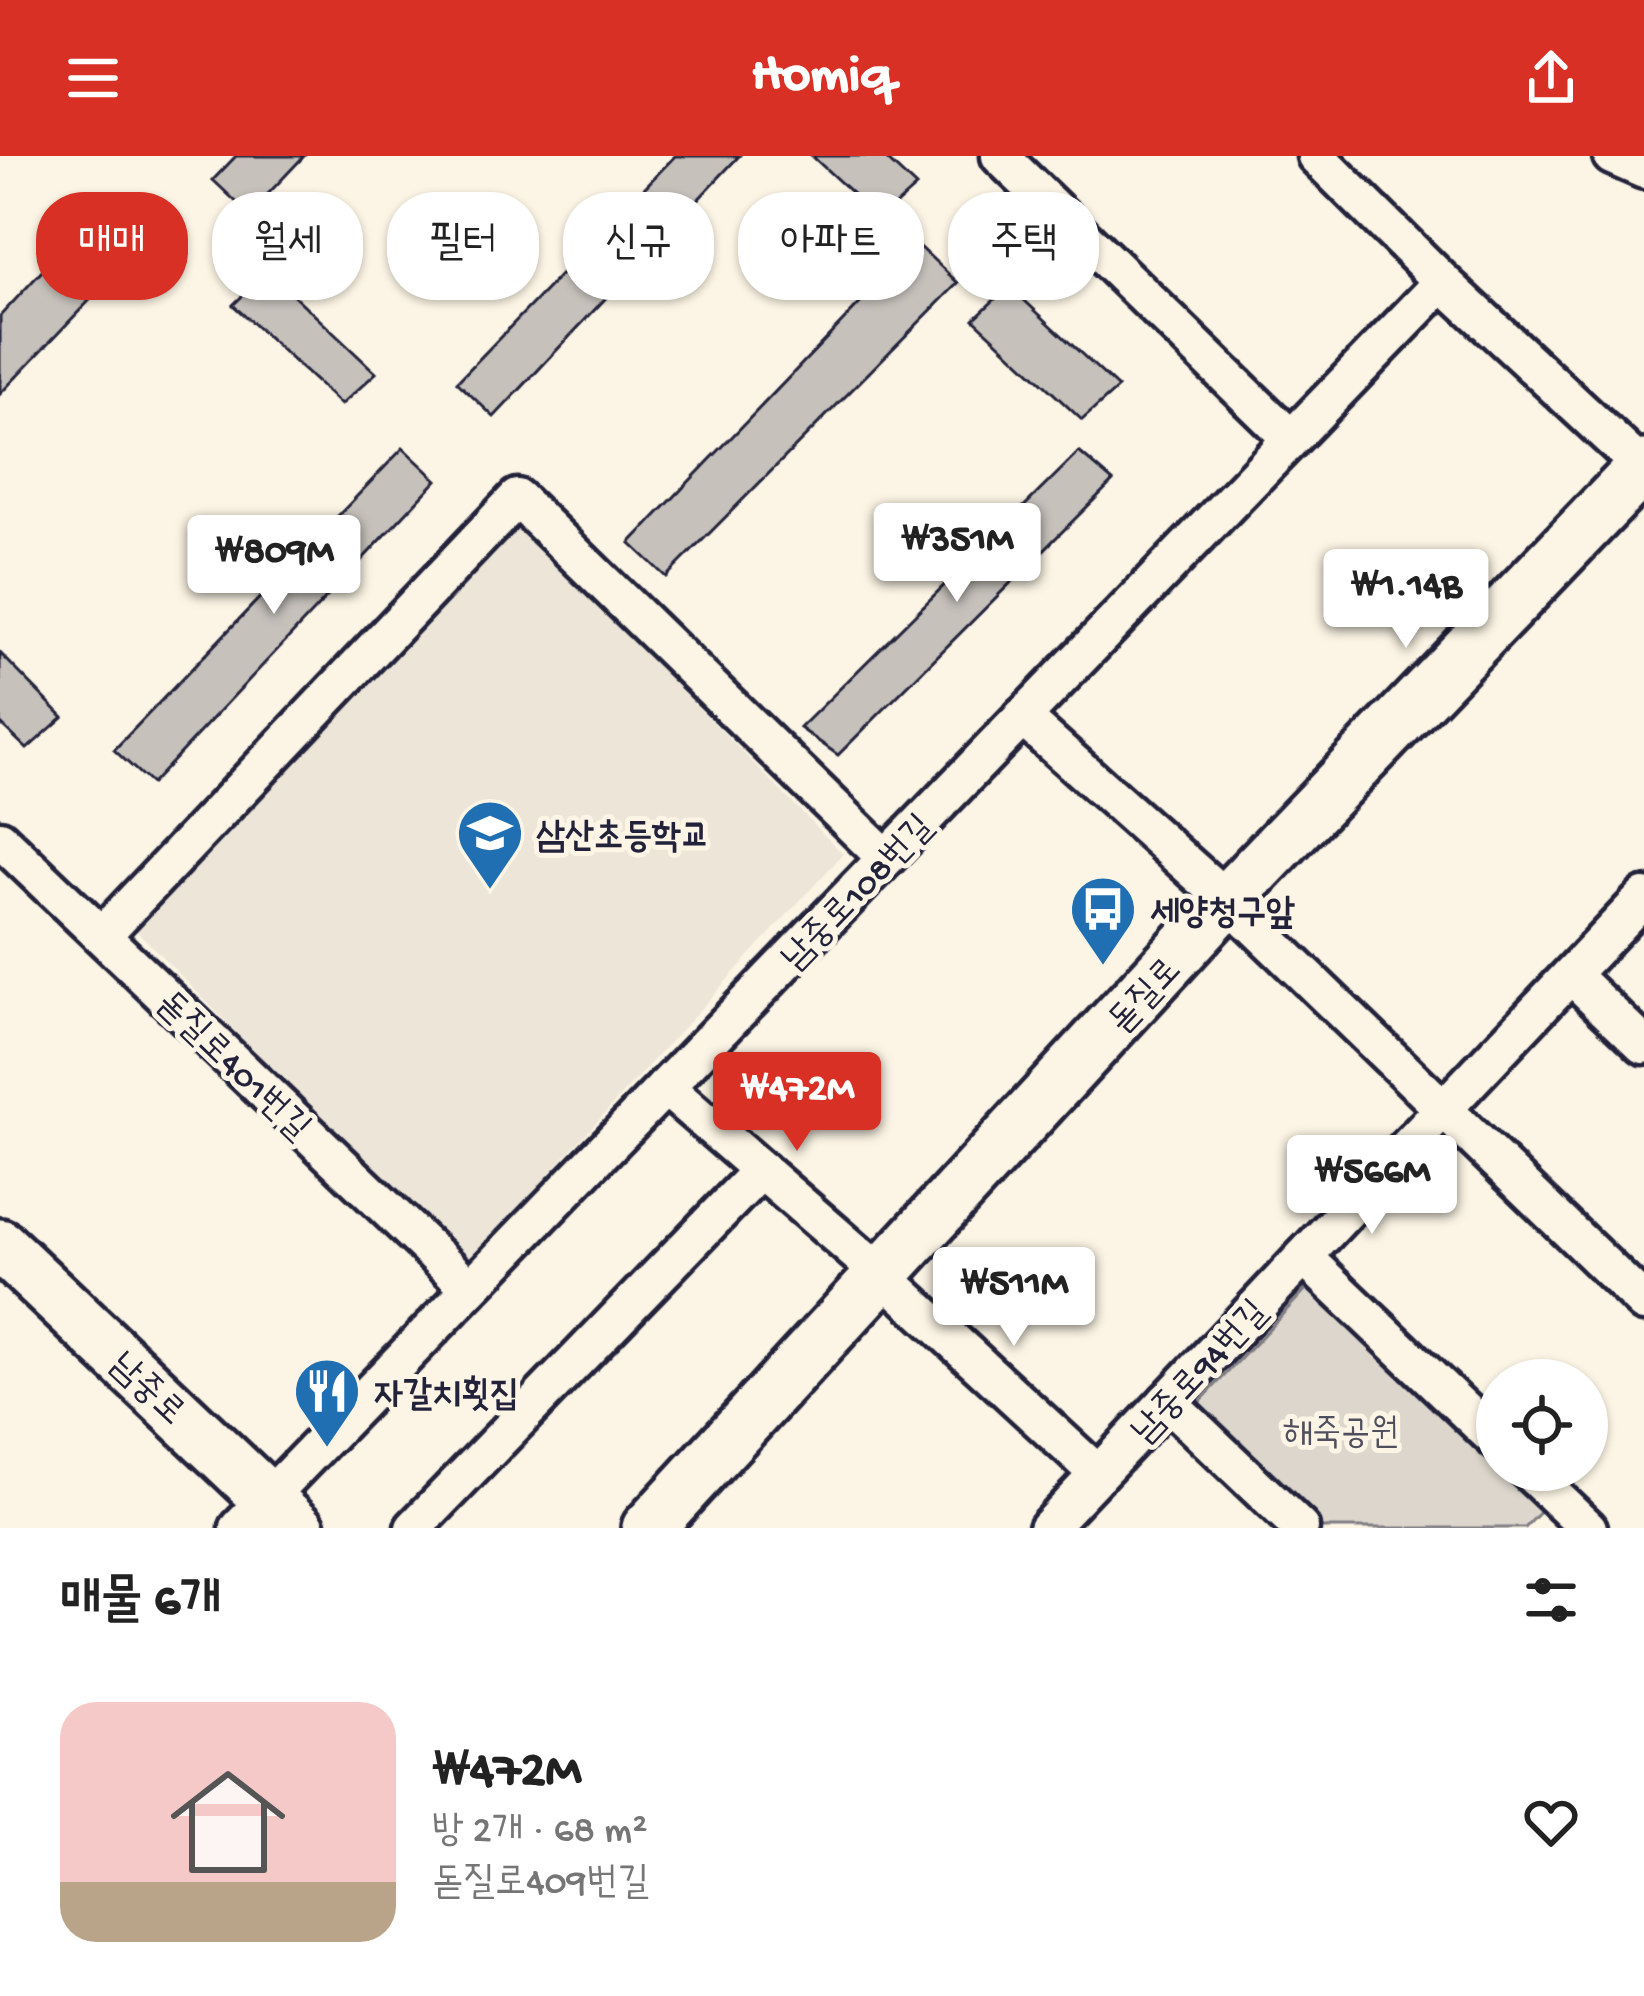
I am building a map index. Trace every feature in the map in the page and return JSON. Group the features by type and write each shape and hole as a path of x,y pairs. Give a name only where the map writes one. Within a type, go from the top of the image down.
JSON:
{"main road":[{"name":"돋질로","path":"648,1528 1227,900 1643,467"},
{"name":"남중로","path":"0,1245 268,1518"}],"street":[{"path":"1000,156 1291,439"},
{"path":"1612,156 1644,170"},
{"path":"1337,163 1443,281 1643,467"},
{"name":"남중로108번길","path":"268,1518 470,1288 1443,281"},
{"path":"103,934 517,498 886,858"},
{"path":"1022,717 1227,900 1644,1303"},
{"name":"돋질로401번길","path":"0,839 470,1288"},
{"name":"남중로94번길","path":"1047,1528 1644,897"},
{"path":"1571,975 1644,1045"},
{"path":"665,1087 882,1275 1098,1474"},
{"path":"414,1528 761,1170"},
{"path":"1304,1257 1476,1422"},
{"path":"1167,1401 1300,1528"},
{"path":"1549,1491 1588,1528"}],"shaded area":[{"name":"삼산초등학교","path":"520,527 843,854 465,1265 135,929"}],"green space":[{"name":"해죽공원","path":"1312,1283 1476,1439 1476,1491 1531,1491 1546,1506 1525,1528 1320,1528 1194,1408"}],"building":[{"path":"236,156 304,156 270,192 226,192 213,180"},
{"path":"675,156 739,156 705,192 640,192"},
{"path":"812,156 883,156 916,187 910,192 851,192"},
{"path":"924,251 948,273 948,293 666,577 630,543 863,300 924,300"},
{"path":"563,272 563,300 604,300 494,417 457,382"},
{"path":"36,277 36,300 90,300 0,394 0,316"},
{"path":"238,300 299,300 376,373 341,405 233,305"},
{"path":"994,300 1024,300 1118,388 1082,420 974,319"},
{"path":"403,448 437,480 151,784 114,750"},
{"path":"1079,452 1113,481 838,755 800,728"},
{"path":"0,653 63,717 27,749 0,723"}],"place":[{"name":"삼산초등학교","path":"490,892"},
{"name":"세양청구앞","path":"1103,968"},
{"name":"자갈치횟집","path":"327,1450"}]}
